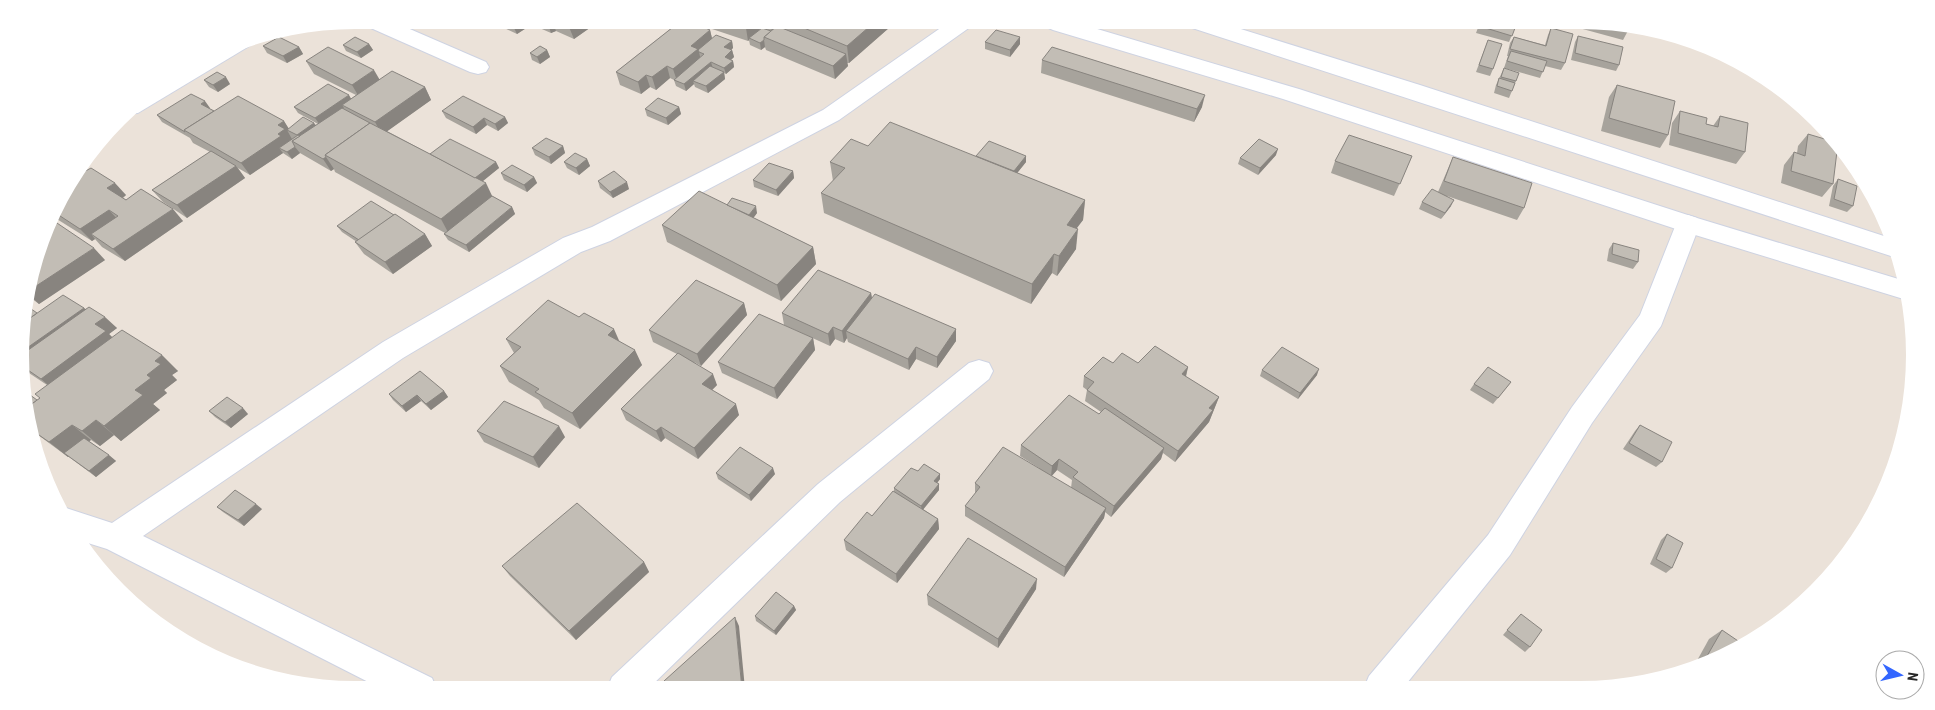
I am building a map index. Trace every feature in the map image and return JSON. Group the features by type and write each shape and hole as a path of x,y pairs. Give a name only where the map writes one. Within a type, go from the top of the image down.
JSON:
{"street":[{"path":"391,29 478,67"},
{"path":"114,538 393,350 572,245 601,234 831,115 953,29"},
{"path":"1070,29 1291,94 1688,224 1900,289"},
{"path":"1218,29 1459,105 1888,247"},
{"path":"1386,681 1499,545 1582,415 1652,319 1688,224"},
{"path":"632,681 829,493 979,371"},
{"path":"77,526 114,538 402,681"}],"building":[{"path":"671,29 710,30 691,46 698,49 673,69 667,66 652,77 646,75 638,82 616,72"},
{"path":"761,29 771,31 760,43 749,38"},
{"path":"773,29 784,29 846,54 833,66 764,37"},
{"path":"806,29 867,29 847,46"},
{"path":"1489,29 1515,29 1512,36"},
{"path":"1551,29 1573,34 1565,63 1510,49 1514,37 1546,46"},
{"path":"996,30 1020,37 1010,50 985,42"},
{"path":"716,35 732,41 724,47 732,50 725,57 733,61 724,68 711,62 684,84 674,80 704,54 698,50"},
{"path":"1578,36 1623,47 1619,65 1575,53"},
{"path":"355,37 369,44 357,52 343,45"},
{"path":"280,38 299,47 283,56 263,46"},
{"path":"1488,40 1502,44 1493,69 1479,65"},
{"path":"540,46 547,50 537,57 530,53"},
{"path":"328,47 374,70 352,85 306,61"},
{"path":"1052,47 1205,95 1197,109 1042,60"},
{"path":"1511,51 1547,61 1543,72 1507,61"},
{"path":"710,66 724,72 706,86 693,81"},
{"path":"1504,68 1519,73 1516,81 1501,77"},
{"path":"392,71 425,87 375,122 342,105"},
{"path":"217,72 226,77 213,85 204,80"},
{"path":"1499,78 1515,83 1512,91 1497,86"},
{"path":"328,84 349,95 315,118 294,107"},
{"path":"1617,85 1675,101 1668,135 1609,118"},
{"path":"191,94 205,101 201,104 214,111 184,130 185,132 157,115"},
{"path":"238,96 284,121 278,125 285,129 278,134 281,136 241,163 184,130"},
{"path":"463,96 505,117 495,124 484,118 473,127 442,111"},
{"path":"658,98 679,107 666,118 645,109"},
{"path":"342,108 370,123 325,155 326,157 323,159 292,141"},
{"path":"1680,111 1707,118 1706,124 1718,127 1720,116 1748,123 1745,152 1678,133"},
{"path":"303,117 314,123 297,135 287,130"},
{"path":"890,122 1085,200 1067,225 1078,229 1059,256 1054,254 1032,284 821,193 845,168 830,162 851,139 868,146"},
{"path":"370,123 486,183 441,219 325,155"},
{"path":"1808,134 1824,139 1837,153 1833,184 1791,171 1794,152 1805,156"},
{"path":"298,135 300,136 292,141 295,147 287,152 279,148"},
{"path":"1349,135 1412,156 1400,184 1335,161"},
{"path":"546,138 563,146 549,157 532,148"},
{"path":"450,139 496,162 475,178 430,154"},
{"path":"1259,139 1278,149 1260,168 1240,158"},
{"path":"989,141 1026,156 1014,171 976,156"},
{"path":"211,151 236,166 177,205 152,190"},
{"path":"575,153 587,159 576,168 564,162"},
{"path":"1453,157 1532,183 1524,208 1444,181"},
{"path":"769,163 793,171 776,190 753,180"},
{"path":"512,165 534,177 524,185 501,173"},
{"path":"91,168 115,183 107,188 126,200 141,189 173,209 113,249 91,234 118,216 109,210 80,229 60,216 72,192 86,171"},
{"path":"614,171 627,182 610,192 598,181"},
{"path":"1838,179 1857,186 1853,206 1834,199"},
{"path":"1432,189 1454,200 1445,213 1422,202"},
{"path":"699,191 813,247 777,285 662,225"},
{"path":"492,196 512,207 466,245 444,234"},
{"path":"732,198 756,206 749,215 727,205"},
{"path":"371,201 394,215 359,240 337,226"},
{"path":"395,214 425,234 385,262 355,242"},
{"path":"57,223 94,248 36,286 46,250"},
{"path":"1613,243 1639,250 1638,262 1612,254"},
{"path":"818,270 871,293 842,331 833,327 828,334 782,313"},
{"path":"696,280 744,303 697,354 649,330"},
{"path":"875,294 956,329 937,357 916,347 908,359 846,331"},
{"path":"63,295 84,308 29,346 31,317"},
{"path":"548,300 579,317 584,313 614,329 608,335 635,350 572,413 535,392 539,389 500,366 521,347 506,339"},
{"path":"89,307 105,317 95,324 106,331 41,379 29,371 29,349"},
{"path":"32,310 37,313 31,317"},
{"path":"759,314 813,338 774,388 718,362"},
{"path":"122,330 162,355 155,361 161,364 147,375 151,378 135,390 143,395 104,426 96,420 82,431 72,425 49,442 39,435 33,403 40,398 35,394"},
{"path":"1155,346 1188,367 1182,374 1219,397 1209,408 1213,410 1178,451 1087,390 1094,382 1084,376 1103,357 1113,363 1122,353 1138,363"},
{"path":"1282,347 1319,369 1300,393 1262,370"},
{"path":"678,353 713,374 702,384 736,404 694,448 661,427 656,431 621,409"},
{"path":"1488,367 1511,382 1498,398 1474,384"},
{"path":"420,371 444,391 426,404 417,395 402,406 389,394"},
{"path":"1069,395 1099,414 1105,408 1164,448 1114,506 1073,477 1078,472 1059,459 1052,466 1021,445"},
{"path":"32,396 37,400 33,403"},
{"path":"227,397 243,408 225,422 209,411"},
{"path":"504,401 559,426 533,457 477,431"},
{"path":"1640,425 1672,442 1662,462 1629,443"},
{"path":"84,438 109,455 89,471 64,453"},
{"path":"740,447 773,468 749,495 716,473"},
{"path":"1003,447 1106,508 1065,567 965,506 980,487 975,483"},
{"path":"924,464 940,474 934,481 939,484 921,506 894,488 911,468 918,471"},
{"path":"235,490 256,504 238,520 217,507"},
{"path":"893,491 938,519 896,574 844,540 867,512 872,516"},
{"path":"577,503 644,562 569,631 502,566"},
{"path":"1667,534 1683,543 1672,568 1656,559"},
{"path":"968,538 1037,579 998,639 927,595"},
{"path":"776,592 794,606 774,631 755,616"},
{"path":"1521,614 1542,630 1530,647 1507,630"},
{"path":"735,617 741,681 664,681"},
{"path":"1722,630 1738,641 1724,648 1708,655"}]}
